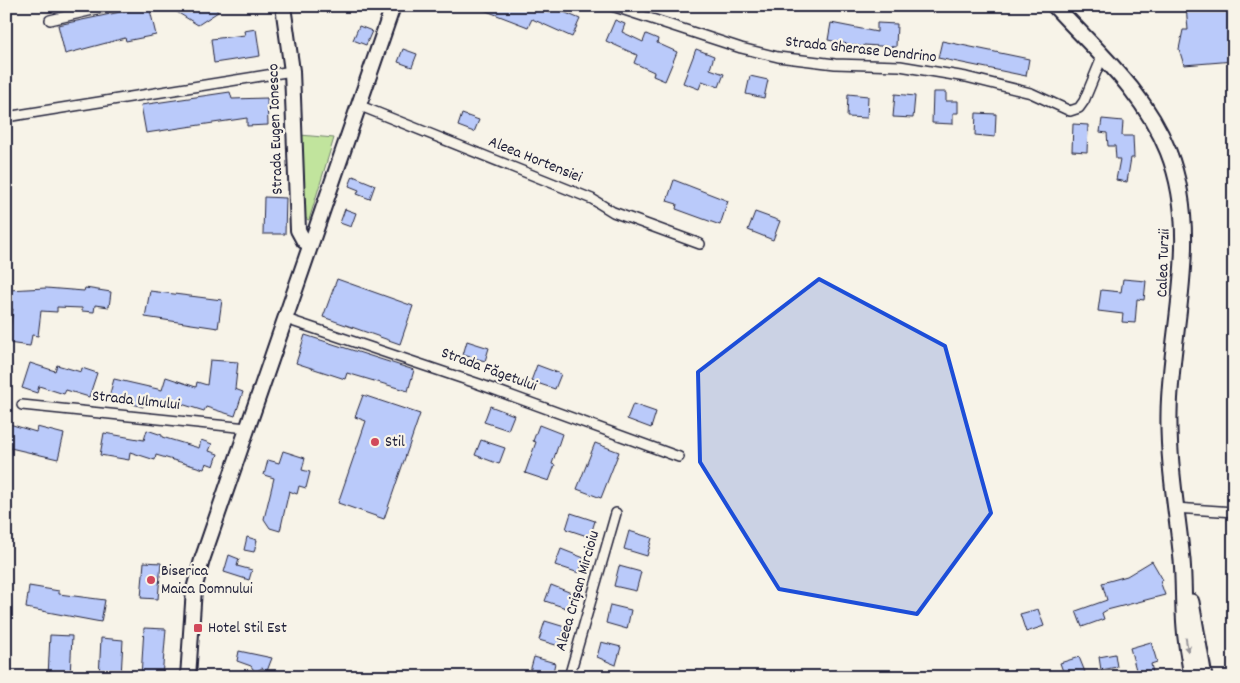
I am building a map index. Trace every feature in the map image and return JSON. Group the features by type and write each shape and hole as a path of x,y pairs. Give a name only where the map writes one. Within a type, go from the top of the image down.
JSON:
{"main road":[{"name":"Strada Eugen Ionesco","path":"283,6 292,71 298,230 304,242 311,245"},
{"path":"188,677 194,589 247,428 393,6"},
{"name":"Calea Turzii","path":"1055,6 1128,82 1149,113 1168,151 1181,202 1183,258 1169,411 1170,464 1182,562 1204,677"},
{"name":"Calea Turzii","path":"1182,562 1185,629 1192,677"}],"street":[{"path":"50,20 110,6"},
{"name":"Strada Gherase Dendrino","path":"612,6 741,48 778,57 835,64 900,66 966,77 1031,93 1070,112 1079,108 1084,101 1103,55"},
{"path":"6,117 292,71"},
{"name":"Aleea Hortensiei","path":"358,105 592,199 613,212 700,244"},
{"name":"Strada Făgetului","path":"286,319 479,384 679,457"},
{"name":"Strada Ulmului","path":"22,405 247,428"},
{"path":"1175,508 1234,512"},
{"name":"Aleea Crișan Mircioiu","path":"569,677 616,513"}],"highlighted area":[{"path":"819,279 945,346 991,513 917,614 779,589 700,462 698,372"}],"green space":[{"path":"300,135 334,138 309,220 300,216"}],"building":[{"path":"149,6 156,35 126,41 125,38 65,54 58,25"},
{"path":"167,6 214,6 218,12 198,25"},
{"path":"533,6 550,13 552,7 580,19 572,37 532,19 528,27 476,7"},
{"path":"1186,6 1234,6 1234,61 1184,65 1179,49 1183,30 1188,30"},
{"path":"615,20 625,24 622,32 643,42 646,34 658,39 657,43 677,52 665,81 653,76 654,72 634,63 637,55 606,41"},
{"path":"831,23 877,32 877,23 897,24 896,47 864,45 863,47 828,40"},
{"path":"359,26 372,31 366,45 353,40"},
{"path":"256,29 260,56 214,63 211,39 245,35 244,31"},
{"path":"942,41 1029,59 1026,76 938,58"},
{"path":"403,49 417,54 412,67 398,62"},
{"path":"696,49 714,56 710,69 724,74 719,87 702,81 699,89 683,83"},
{"path":"750,76 768,80 764,98 746,94"},
{"path":"230,92 232,99 267,98 268,125 247,126 247,118 146,133 141,105"},
{"path":"933,92 946,92 946,101 958,101 958,113 953,113 953,124 932,123"},
{"path":"848,94 868,96 867,118 847,117"},
{"path":"895,94 915,96 913,118 893,117"},
{"path":"976,113 996,114 995,137 975,135"},
{"path":"462,114 479,120 474,132 458,126"},
{"path":"1102,119 1123,121 1122,136 1133,136 1134,158 1131,158 1127,182 1116,180 1120,159 1116,159 1115,146 1108,146 1107,133 1100,132"},
{"path":"1073,124 1088,125 1087,152 1072,151"},
{"path":"353,176 375,185 370,199 357,194 359,190 349,186"},
{"path":"674,180 728,201 720,225 676,209 677,204 667,201"},
{"path":"264,197 286,198 285,234 263,234"},
{"path":"345,209 356,213 351,227 340,223"},
{"path":"755,212 780,221 773,240 748,230"},
{"path":"337,279 413,306 400,344 323,317"},
{"path":"1123,279 1146,281 1144,300 1137,299 1135,323 1122,322 1123,314 1098,311 1101,290 1121,292"},
{"path":"46,288 84,291 85,288 111,292 109,307 95,305 94,312 82,311 82,308 57,307 57,312 41,311 38,336 32,335 30,346 8,343 13,309 9,309 8,290"},
{"path":"150,291 222,300 218,328 145,317"},
{"path":"305,335 414,370 408,391 347,373 345,379 296,363"},
{"path":"467,341 489,348 485,361 463,355"},
{"path":"210,360 238,362 235,389 243,392 235,416 206,407 204,411 175,402 174,407 145,398 143,407 109,397 114,379 162,390 166,377 196,387 197,382 207,385"},
{"path":"30,363 55,371 57,365 81,372 82,368 97,373 89,397 66,390 64,394 39,386 37,393 22,388"},
{"path":"537,365 561,374 555,389 531,381"},
{"path":"363,395 420,414 384,519 338,503 366,421 355,417"},
{"path":"633,404 656,412 651,428 627,419"},
{"path":"490,406 514,415 508,430 484,422"},
{"path":"6,423 36,432 37,427 64,434 58,459 6,447"},
{"path":"539,425 562,434 552,464 555,465 549,481 525,473 536,442 533,441"},
{"path":"147,430 162,435 162,437 199,448 201,440 212,444 209,451 218,454 214,466 206,463 204,469 156,455 155,460 130,452 129,460 100,455 104,433 144,440"},
{"path":"481,440 505,448 499,464 475,455"},
{"path":"595,443 619,452 601,498 577,489"},
{"path":"283,451 305,458 302,470 310,472 306,488 299,486 297,494 289,491 280,531 270,528 264,519 274,478 264,475 268,460 279,463"},
{"path":"571,513 595,521 590,537 566,529"},
{"path":"629,531 652,538 647,556 624,549"},
{"path":"247,537 257,540 254,552 244,550"},
{"path":"561,549 584,558 579,573 555,565"},
{"path":"229,555 239,559 237,566 252,570 249,580 224,572"},
{"path":"1152,561 1163,580 1160,581 1165,595 1107,610 1102,613 1104,619 1082,627 1076,611 1107,600 1102,583 1127,576"},
{"name":"Biserica Maica Domnului","path":"144,562 161,563 158,599 141,598"},
{"path":"619,566 641,572 636,591 614,586"},
{"path":"551,585 574,594 569,609 545,601"},
{"path":"29,586 59,591 59,594 105,600 101,622 26,608"},
{"path":"610,605 631,610 627,629 606,623"},
{"path":"1038,609 1044,626 1026,632 1020,614"},
{"path":"545,621 565,627 559,646 539,640"},
{"path":"144,628 166,629 162,677 141,677"},
{"path":"50,635 72,636 70,677 48,677"},
{"path":"101,638 123,640 121,677 99,677"},
{"path":"601,642 621,647 616,665 597,657"},
{"path":"1151,642 1157,662 1151,664 1154,677 1138,677 1130,648"},
{"path":"239,651 272,658 267,671 262,668 255,672 251,666 237,661"},
{"path":"1115,654 1117,667 1101,670 1099,657"},
{"path":"534,657 555,663 552,677 529,675"},
{"path":"1079,657 1085,672 1065,677 1060,663"}],"place":[{"name":"Stil","path":"375,442"},
{"name":"Biserica Maica Domnului","path":"151,580"},
{"name":"Hotel Stil Est","path":"198,628"}]}
